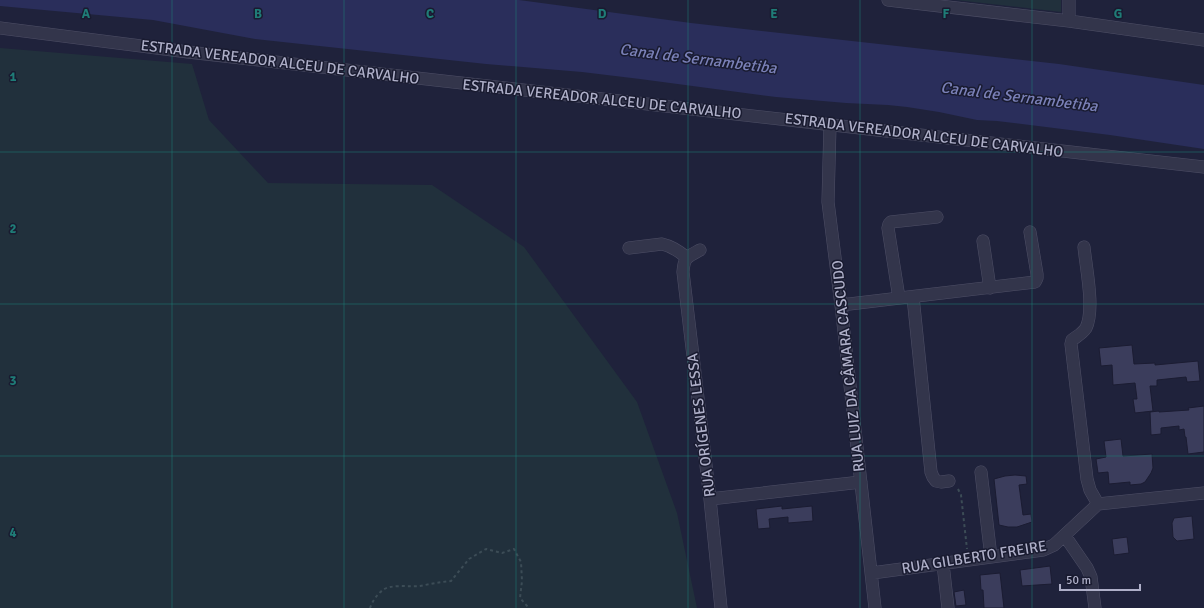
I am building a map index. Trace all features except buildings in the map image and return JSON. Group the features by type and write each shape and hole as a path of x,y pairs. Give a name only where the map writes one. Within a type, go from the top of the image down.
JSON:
{"street":[{"path":"888,0 1070,21 1204,40"},
{"path":"1069,0 1070,21"},
{"name":"ESTRADA VEREADOR ALCEU DE CARVALHO","path":"0,28 188,52 1204,167"},
{"name":"RUA LUIZ DA CÂMARA CASCUDO","path":"830,125 828,202 875,608"},
{"path":"899,298 888,228 889,224 892,222 937,217"},
{"path":"841,305 1035,282 1037,274 1030,232"},
{"path":"983,241 990,288"},
{"path":"629,248 662,244 680,252 686,257 700,250"},
{"path":"1084,247 1089,294 1089,314 1086,327 1081,335 1072,340 1071,344 1086,479 1090,490 1098,504 1204,493"},
{"name":"RUA ORÍGENES LESSA","path":"686,257 683,263 682,272 710,499 721,608"},
{"path":"913,297 932,472 936,481 941,482 949,480"},
{"path":"981,472 991,557"},
{"path":"710,499 860,482"},
{"name":"RUA GILBERTO FREIRE","path":"872,573 1043,550 1054,545 1065,536 1098,504"},
{"path":"1065,536 1087,568 1091,577 1095,608"},
{"path":"943,564 948,608"}],"path":[{"path":"949,480 957,488 961,496 968,560"},
{"path":"370,608 383,589 451,581 469,559 486,549 502,553 514,549 521,562 522,581 520,598 529,608"}],"shaded area":[{"path":"956,0 1061,0 1061,12"},
{"path":"0,48 192,64 209,120 268,183 432,185 524,247 637,402 677,513 697,608 0,608"}],"water":[{"name":"Canal de Sernambetiba","path":"0,0 519,0 691,23 1059,64 1204,85 1204,149 1110,135 997,121 977,120 907,107 776,97 582,72 486,64 255,39 153,20 0,6"}]}
